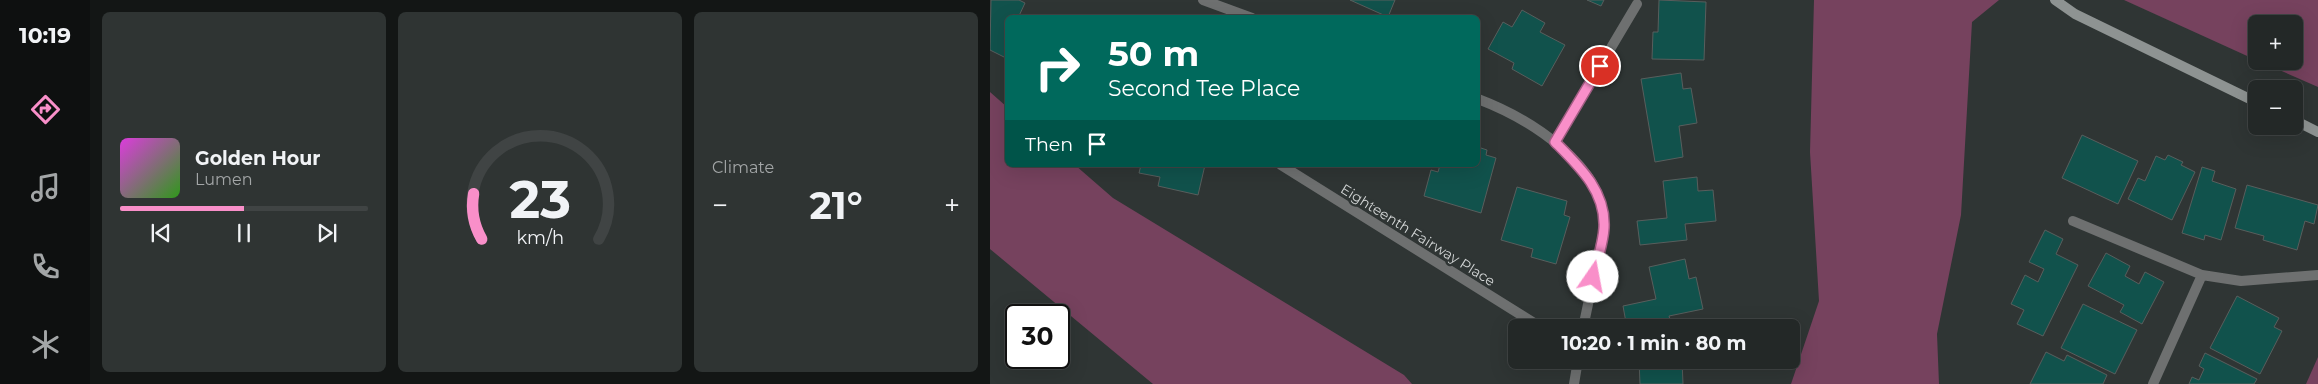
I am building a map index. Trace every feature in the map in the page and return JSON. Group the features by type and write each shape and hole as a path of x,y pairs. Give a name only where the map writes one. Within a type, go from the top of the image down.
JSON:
{"main road":[{"path":"2055,0 2075,14 2248,98"},
{"path":"2303,124 2318,132"}],"street":[{"path":"1203,0 1244,15"},
{"path":"1555,142 1637,4"},
{"path":"1480,100 1525,122 1555,142 1594,185 1601,206 1604,227 1585,319"},
{"name":"Eighteenth Fairway Place","path":"1284,167 1528,319"},
{"path":"2073,221 2202,275 2240,281 2318,275"},
{"path":"2153,384 2202,275"},
{"path":"1574,384 1576,369"}],"shaded area":[{"path":"1814,0 1999,0 1972,22 1961,215 1937,334 1939,384 1791,384 1796,369 1800,369 1800,357 1819,301 1810,152"},
{"path":"2124,0 2318,0 2318,87 2279,70 2303,70 2303,15 2248,15 2248,56"},
{"path":"990,92 1005,105 1005,167 1077,167 1113,198 1404,375 1412,384 1153,384 1070,315 1070,304 1056,304 990,249"},
{"path":"2318,357 2318,384 2306,384"}],"building":[{"path":"991,0 1019,0 1025,3 1019,15 1005,15 1005,58 990,50"},
{"path":"1350,0 1395,0 1389,15 1384,15"},
{"path":"1587,0 1604,0 1601,6"},
{"path":"1659,0 1706,2 1704,60 1652,59 1653,32 1658,32"},
{"path":"1522,10 1545,23 1540,32 1565,45 1542,86 1512,69 1514,63 1488,49 1503,22 1512,27"},
{"path":"1681,73 1683,89 1691,88 1697,123 1679,126 1683,157 1655,162 1641,79"},
{"path":"2082,135 2138,161 2118,204 2062,178"},
{"path":"1480,148 1487,150 1486,155 1496,158 1481,213 1424,196 1431,170 1438,172 1439,167 1480,167"},
{"path":"2168,155 2183,162 2181,165 2195,172 2172,220 2128,199 2138,178 2145,181 2156,156 2165,160"},
{"path":"1140,167 1205,167 1198,195 1158,186 1160,177 1139,173"},
{"path":"2202,167 2215,171 2212,181 2236,189 2221,240 2205,235 2204,240 2182,233"},
{"path":"1697,177 1698,191 1713,190 1716,221 1685,224 1687,240 1640,245 1637,221 1667,218 1663,181"},
{"path":"2247,185 2318,205 2314,224 2305,221 2297,250 2263,240 2264,236 2235,228"},
{"path":"1517,187 1567,201 1564,215 1570,217 1556,264 1531,257 1533,249 1501,240"},
{"path":"2045,230 2063,239 2056,254 2078,265 2043,336 2017,324 2024,310 2011,304 2025,275 2038,282 2044,269 2029,262"},
{"path":"2106,253 2130,266 2125,276 2139,284 2145,272 2164,282 2142,324 2120,312 2124,305 2088,286"},
{"path":"1685,259 1689,279 1696,277 1703,309 1669,316 1670,319 1625,319 1623,306 1656,299 1649,267"},
{"path":"2237,296 2279,318 2274,327 2282,331 2260,374 2210,348"},
{"path":"2083,304 2137,330 2115,374 2061,348"},
{"path":"2046,352 2064,361 2067,355 2107,375 2103,384 2030,384"},
{"path":"2205,353 2257,379 2254,384 2189,384 2192,377 2199,380 2204,369 2199,366"},
{"path":"1639,369 1682,369 1683,384 1640,384"}],"route":[{"path":"1593,277 1604,227 1601,206 1594,185 1579,166 1555,142 1600,66"}]}
